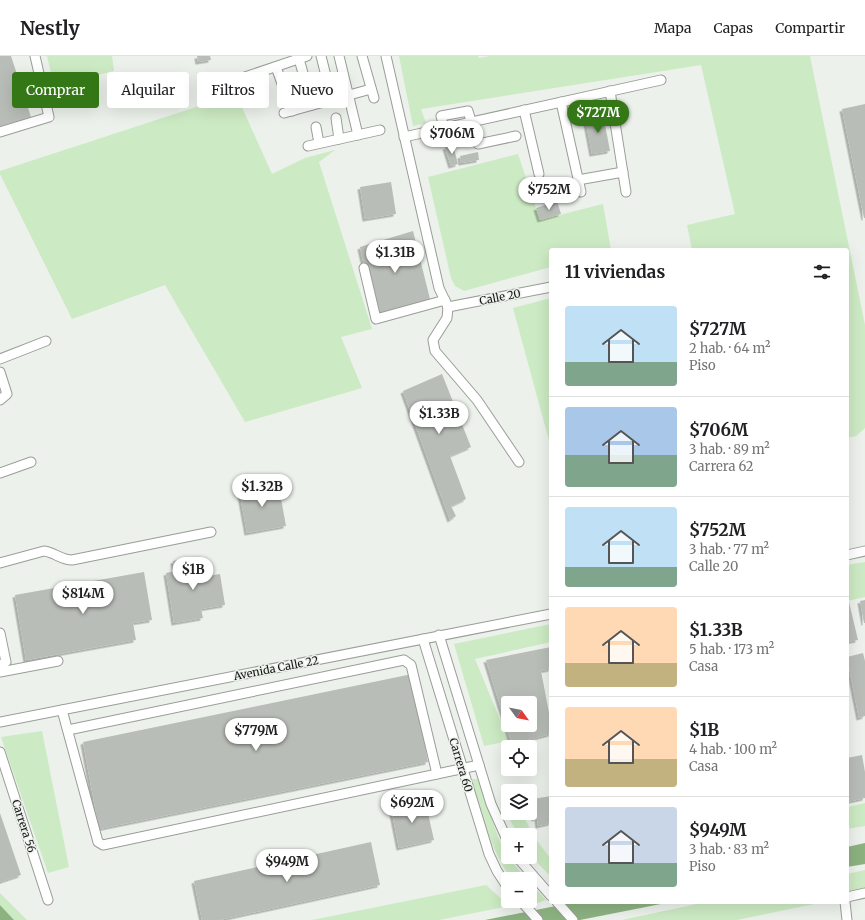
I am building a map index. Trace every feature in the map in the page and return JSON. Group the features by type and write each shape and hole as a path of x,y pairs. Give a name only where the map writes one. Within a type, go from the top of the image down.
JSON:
{"street":[{"path":"0,132 49,117 35,56"},
{"path":"321,56 325,72"},
{"path":"340,56 343,72"},
{"path":"358,135 348,96 372,94 362,56"},
{"path":"386,56 439,288 447,304 447,318 433,340 435,351 477,400 519,462"},
{"path":"259,72 303,58 306,72"},
{"path":"276,66 278,72"},
{"path":"404,136 661,80"},
{"path":"610,91 626,192"},
{"path":"561,102 581,192"},
{"path":"287,108 288,112 304,108"},
{"path":"524,110 539,174"},
{"path":"336,118 339,139"},
{"path":"472,122 478,144 516,136"},
{"path":"316,127 319,144"},
{"path":"308,146 380,130"},
{"path":"578,180 623,172"},
{"name":"Calle 20","path":"364,268 376,319 447,304 549,287"},
{"path":"0,359 46,342"},
{"path":"0,372 7,394 0,400"},
{"path":"0,473 31,462"},
{"path":"0,563 44,551 50,552 64,559 72,560 211,532"},
{"path":"849,555 865,551"},
{"name":"Avenida Calle 22","path":"0,722 549,614"},
{"path":"0,633 6,662 0,664"},
{"name":"Carrera 60","path":"440,635 491,804 502,828"},
{"name":"Carrera 60","path":"422,639 489,854 501,877"},
{"path":"68,730 404,660 412,666 437,774"},
{"path":"0,672 58,661"},
{"path":"62,710 98,842 103,845 479,765"},
{"name":"Carrera 56","path":"0,752 48,900"},
{"path":"523,864 549,893"},
{"path":"849,897 865,893"},
{"path":"559,904 573,920"},
{"path":"845,904 847,920"},
{"path":"527,908 538,920"}],"shaded area":[{"path":"47,56 112,56 114,71 99,74 99,72 51,72"},
{"path":"399,56 478,56 479,58 490,56 810,56 865,325 865,428 856,436 849,438 849,248 692,248 687,225 735,214 701,65 421,109 426,123 413,126"},
{"path":"197,107 197,108 242,108 272,174 305,158 335,150 319,162 372,329 341,337 362,388 245,422 165,285 72,319 0,174 0,171"},
{"path":"518,154 540,220 603,204 611,248 549,248 549,268 464,291 455,286 451,278 428,177"},
{"path":"549,299 549,441 513,308"},
{"path":"865,562 865,597 849,601 849,565"},
{"path":"549,624 549,642 475,659 501,722 501,732 505,732 509,740 501,740 501,743 484,746 454,644"},
{"path":"42,731 69,867 48,873 1,737"},
{"path":"471,779 478,779 501,843 501,862 492,844"},
{"path":"865,803 865,826 849,829 849,807"},
{"path":"510,820 526,820 530,828 514,828"},
{"path":"537,841 549,856 549,875 537,862"},
{"path":"865,843 865,864 849,867 849,847"},
{"path":"502,864 514,864 520,872 507,872"},
{"path":"865,870 865,888 849,892 849,874"},
{"path":"486,885 501,899 501,908 439,920 312,920"},
{"path":"537,890 546,900 537,903"},
{"path":"0,893 27,920 14,920 0,905"},
{"path":"566,904 661,904 580,920 485,920"},
{"path":"697,904 814,904 737,920 622,920"},
{"path":"0,905 14,920 0,920"}],"building":[{"path":"0,56 11,56 16,72 12,72 12,108 28,108 31,117 0,126"},
{"path":"197,56 210,56 211,60 198,62"},
{"path":"865,104 865,218 864,218 842,109"},
{"path":"603,114 610,151 592,154 585,117"},
{"path":"453,145 458,164 451,166 445,147"},
{"path":"478,152 479,160 461,163 460,156"},
{"path":"391,182 396,214 365,219 360,187"},
{"path":"557,201 561,214 540,220 536,208"},
{"path":"413,231 431,303 375,316 360,247"},
{"path":"442,374 471,447 450,456 466,499 451,506 456,516 450,520 403,391"},
{"path":"278,482 286,526 247,533 239,489"},
{"path":"191,557 193,568 200,567 202,577 220,574 225,605 201,609 203,618 174,623 166,573 175,571 173,561"},
{"path":"144,572 152,620 133,623 136,640 26,660 15,595"},
{"path":"865,600 865,623 864,623 860,601"},
{"path":"849,602 858,640 849,642"},
{"path":"549,647 549,669 541,671 549,713 549,735 528,740 511,740 508,732 537,732 537,696 501,696 501,708 486,660"},
{"path":"863,653 865,661 865,716 859,718 849,667 849,656"},
{"path":"412,674 428,762 99,829 83,742"},
{"path":"862,755 865,772 865,798 849,802 849,758"},
{"path":"549,796 549,823 538,826 537,798"},
{"path":"425,800 434,840 399,848 391,808"},
{"path":"0,813 21,875 0,882"},
{"path":"371,842 380,885 219,920 202,920 194,881"}]}
